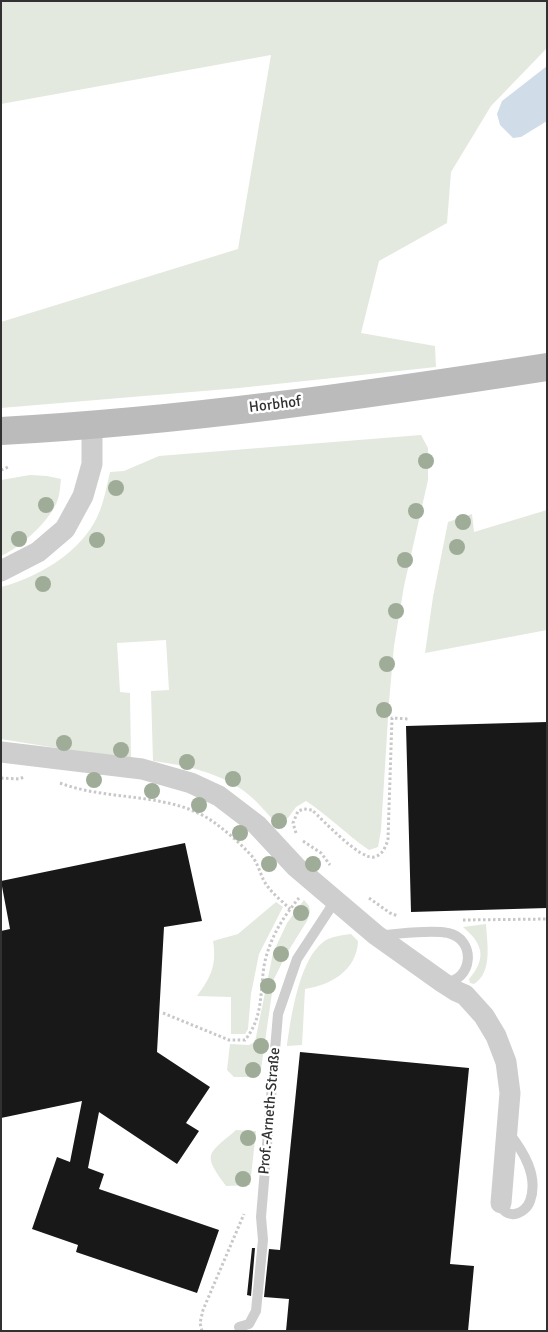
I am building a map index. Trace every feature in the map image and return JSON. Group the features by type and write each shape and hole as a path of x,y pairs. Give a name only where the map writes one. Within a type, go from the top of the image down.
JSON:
{"main road":[{"name":"Horbhof","path":"1,431 174,417 364,395 547,367"}],"street":[{"path":"1,571 38,552 65,529 83,496 92,464 92,424"},
{"path":"1,752 142,769 191,783 219,796 257,825 312,882 376,935 456,992 465,995 484,1016 496,1036 506,1062 509,1085 501,1203"}],"lane":[{"name":"Prof.-Arneth-Straße","path":"239,1327 249,1324 256,1310 263,1240 261,1217 278,1014 297,959 335,901"},
{"path":"376,935 434,932 448,933 460,938 467,948 469,960 464,972 452,982 442,982"},
{"path":"501,1203 506,1214 514,1215 530,1201 532,1190 531,1175 525,1156 507,1130"}],"path":[{"path":"1,470 8,467"},
{"path":"163,1013 229,1040 245,1040 254,1029 259,1008 264,966 271,939 290,908 312,882 332,867 320,853 299,838 293,823 298,811 304,808 312,810 366,856 374,857 381,854 388,839 392,718 409,719"},
{"path":"1,778 20,779 26,776"},
{"path":"54,781 100,792 168,803 190,810 214,823 250,853 258,864 267,886 290,908"},
{"path":"363,893 390,913 402,918"},
{"path":"454,920 547,919"},
{"path":"202,1331 200,1323 203,1310 243,1215 263,1196"}],"shaded area":[{"path":"1,1 547,1 547,48 491,106 451,172 447,223 379,261 361,333 435,346 436,367 239,388 1,408 1,322 238,249 271,55 1,104"},
{"path":"547,66 547,121 521,137 513,138 500,125 497,114 502,101"},
{"path":"421,435 428,448 428,480 404,586 394,646 381,830 378,847 369,850 306,801 296,807 288,818 274,821 260,805 234,784 212,774 189,767 153,761 151,691 169,690 166,640 117,643 120,692 130,693 131,760 1,739 1,587 28,578 54,564 77,545 86,535 100,511 110,472 124,471 159,456"},
{"path":"30,475 61,479 58,499 55,507 42,524 26,540 1,556 1,480"},
{"path":"547,510 547,630 425,653 433,597 448,522 472,514 474,532"},
{"path":"304,900 309,906 310,912 307,921 287,953 274,979 261,1069 252,1077 234,1077 227,1070 230,1044 249,1045 255,1042 273,953 287,923"},
{"path":"276,902 283,907 259,954 251,994 248,1029 245,1034 231,1034 231,997 197,996 212,970 214,957 213,941 238,934"},
{"path":"486,924 488,957 484,972 474,984 470,983 469,979 478,964 480,952 475,939 463,927"},
{"path":"351,934 358,941 357,951 353,960 348,968 333,980 305,989 302,1045 287,1046 298,987 310,958 318,946 328,939"},
{"path":"236,1130 256,1131 250,1185 226,1186 213,1167 211,1155"}],"building":[{"path":"547,722 547,908 411,912 406,726"},
{"path":"185,843 202,921 164,927 157,1052 210,1087 186,1123 199,1131 177,1164 99,1112 88,1168 104,1174 99,1189 219,1230 197,1293 76,1252 78,1245 32,1229 57,1157 70,1162 82,1101 1,1118 1,931 10,929 1,881"},
{"path":"300,1052 469,1068 450,1264 474,1266 468,1331 286,1331 289,1299 264,1297 269,1249 280,1250"},
{"path":"252,1248 255,1248 251,1296 247,1295"}]}
